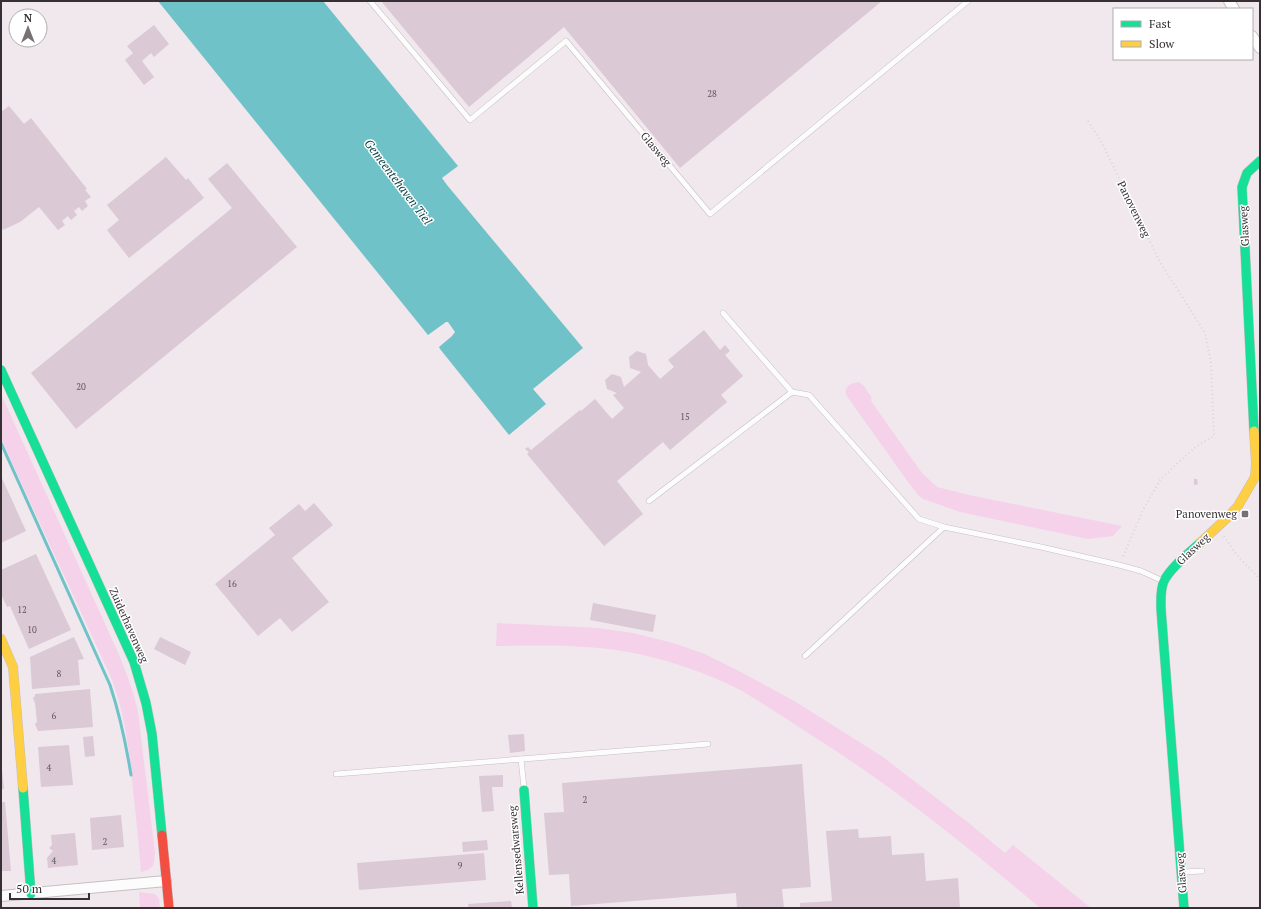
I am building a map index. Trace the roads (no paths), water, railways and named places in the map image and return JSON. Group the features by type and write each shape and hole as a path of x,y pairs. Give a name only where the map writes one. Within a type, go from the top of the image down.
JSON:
{"street":[{"path":"1253,38 1260,48"},
{"name":"Glasweg","path":"1184,908 1161,593 1164,581 1177,564 1238,506 1255,477 1256,463 1242,187 1248,173 1260,161"},
{"name":"Zuiderhavenweg","path":"1,370 134,662 144,694 154,744 169,908"},
{"path":"1,640 13,666 31,894"},
{"name":"Kellensedwarsweg","path":"524,790 533,908"},
{"path":"1,896 166,881"}],"lane":[{"name":"Glasweg","path":"370,1 470,120 566,41 710,214 968,1"},
{"path":"723,313 792,392 809,395 919,519 944,527 1119,565 1141,571 1164,581"},
{"path":"649,501 792,392"},
{"path":"805,656 944,527"},
{"path":"336,774 708,744"},
{"path":"521,759 524,790"},
{"path":"1181,872 1202,871"}],"water":[{"name":"Gemeentehaven Tiel","path":"158,1 323,1 458,166 442,178 447,185 583,348 533,389 546,404 509,435 440,349 439,347 455,332 448,322 428,335"}],"waterway":[{"path":"1,443 110,685 117,707 131,775"}],"place":[{"name":"Panovenweg","path":"1245,514"}]}
